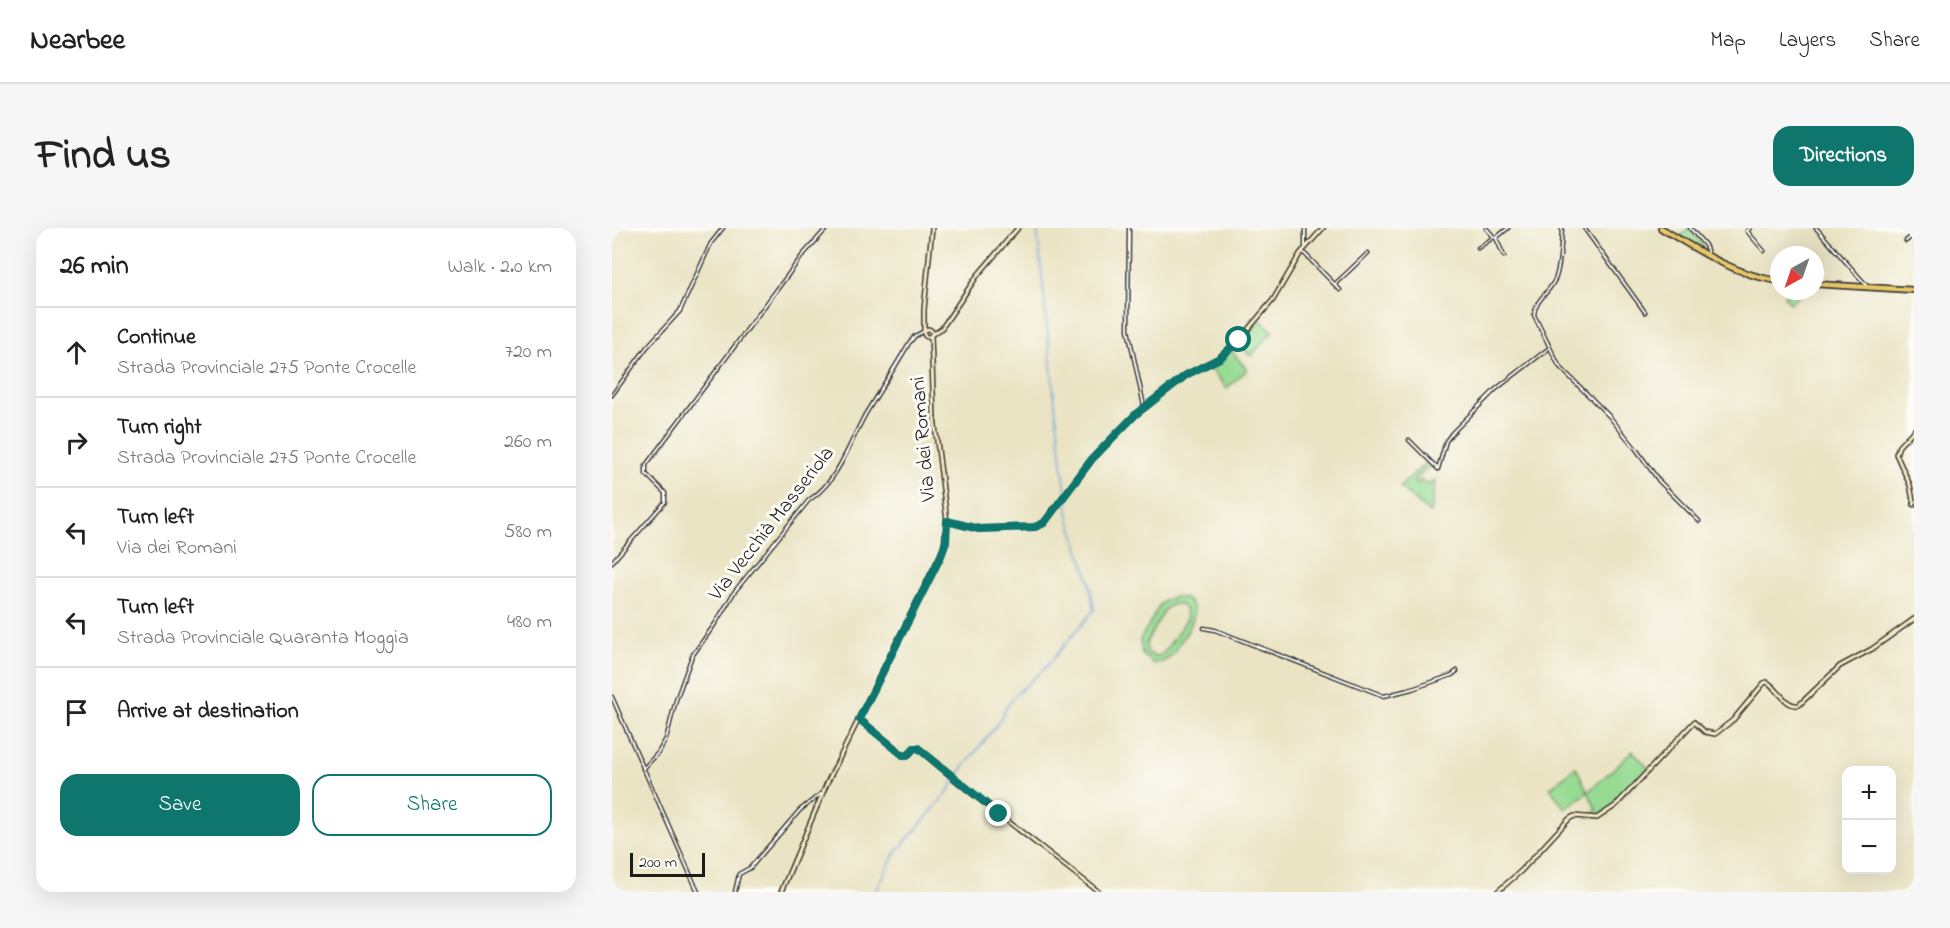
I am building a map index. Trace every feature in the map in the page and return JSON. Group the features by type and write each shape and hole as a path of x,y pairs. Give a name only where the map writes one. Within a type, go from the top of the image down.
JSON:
{"main road":[{"path":"932,228 924,324 929,331 935,332 946,322 985,265 1018,228"},
{"path":"947,521 979,529 1035,527 1049,519 1092,459 1144,406 1186,375 1226,352 1264,311 1302,251 1323,228"},
{"path":"1661,228 1734,270 1770,280"},
{"path":"1824,285 1914,290"},
{"path":"929,331 926,336 931,342"},
{"name":"Via dei Romani","path":"781,892 823,792 946,542 947,521 934,417 929,331"},
{"path":"1913,502 1910,485 1896,454 1899,446 1914,430"},
{"path":"1497,892 1521,871 1572,817 1597,818 1615,806 1694,722 1705,732 1715,734 1733,720 1767,682 1773,685 1790,704 1799,705 1840,666 1872,649 1914,619"},
{"path":"859,719 900,754 907,756 917,748 1099,892"}],"street":[{"path":"612,395 647,347 680,311 711,243 723,228"},
{"path":"612,562 664,502 665,493 646,474 646,465 802,256 827,228"},
{"path":"1129,228 1128,330 1144,406"},
{"path":"1305,228 1305,247"},
{"path":"1486,228 1495,238 1504,256"},
{"path":"1478,248 1508,228"},
{"path":"1562,228 1556,279 1538,302 1534,311 1549,348 1559,366 1609,416 1659,481 1699,521"},
{"path":"1584,228 1645,312"},
{"path":"1690,228 1705,245 1708,256"},
{"path":"1750,228 1747,231 1764,251"},
{"path":"1816,228 1852,271 1865,281 1868,288"},
{"path":"1906,241 1914,235 1907,228"},
{"path":"1302,251 1340,290"},
{"path":"1335,284 1368,253"},
{"name":"Via Vecchià Masseriola","path":"644,769 658,753 666,739 676,700 692,656 735,591 764,554 809,500 819,494 834,475 864,417 912,338 929,331"},
{"path":"920,334 926,336"},
{"path":"1409,440 1438,469 1446,441 1452,432 1496,389 1549,348"},
{"path":"1204,628 1215,630 1384,696 1412,689 1452,675 1457,671"},
{"path":"612,697 698,892"},
{"path":"735,892 739,874 748,870 800,810 823,792"}],"green space":[{"path":"1689,228 1703,245 1701,248 1680,236"},
{"path":"1260,320 1273,331 1251,356 1238,345"},
{"path":"1231,350 1247,370 1227,388 1208,365"},
{"path":"1428,460 1432,465 1427,470 1424,467 1422,469 1424,472 1414,481 1417,484 1421,480 1428,485 1435,481 1431,514 1400,487"},
{"path":"1173,597 1183,599 1190,602 1194,613 1189,628 1173,654 1163,662 1153,663 1142,654 1140,640 1164,601","holes":["1173,604 1179,604 1185,608 1187,619 1164,653 1157,656 1151,654 1147,651 1146,643 1165,609"]},
{"path":"1633,751 1649,769 1612,806 1598,815 1588,817 1597,811 1588,792"},
{"path":"1576,767 1588,792 1565,809 1550,788"}],"waterway":[{"path":"876,892 894,855 948,792 959,773 995,727 1013,697 1045,668 1094,610 1089,581 1069,517 1037,228"}],"route":[{"path":"999,814 918,748 914,748 910,755 904,756 859,719 941,556 946,542 947,521 979,529 1040,526 1049,519 1092,459 1144,406 1186,375 1220,358 1239,340"}]}
